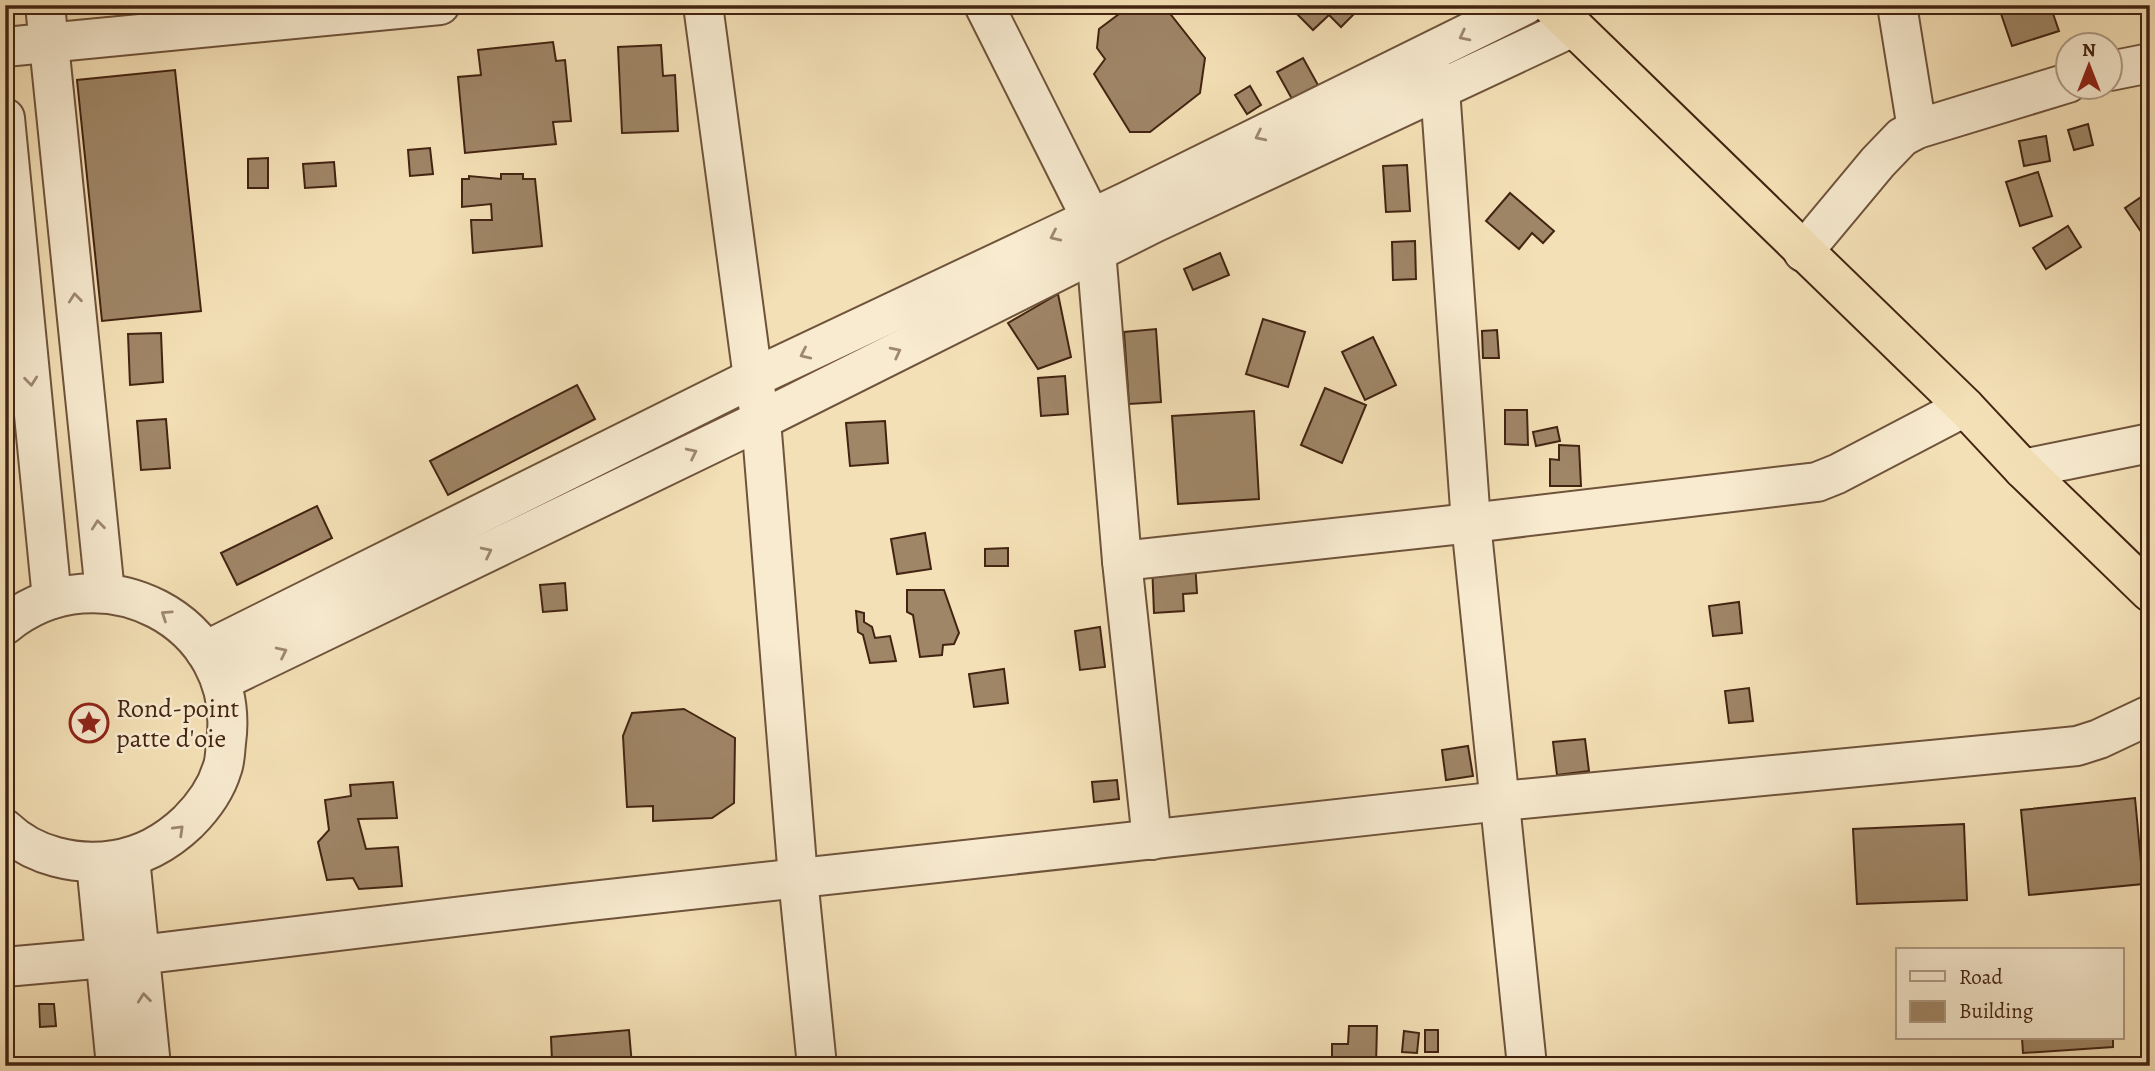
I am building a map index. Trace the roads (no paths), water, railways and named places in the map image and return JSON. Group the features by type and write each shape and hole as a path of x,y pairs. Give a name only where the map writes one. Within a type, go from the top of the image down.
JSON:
{"highway":[{"path":"1562,16 1965,407 2023,469 2150,592"}],"street":[{"path":"45,5 105,593"},
{"path":"5,47 440,5"},
{"path":"703,5 753,378 761,420 798,878 817,1066"},
{"path":"984,5 1094,235 1122,561 1152,840"},
{"path":"213,666 761,420 1094,235 1424,56 1525,5"},
{"path":"1897,5 1917,129"},
{"path":"213,666 753,378 1440,89 1562,16"},
{"path":"1424,56 1440,89 1471,523 1527,1066"},
{"path":"2124,68 2150,63"},
{"path":"1803,252 1902,137 1917,129 2054,87"},
{"path":"5,118 52,599"},
{"path":"1122,561 1817,482 1965,407"},
{"path":"2023,469 2150,443"},
{"path":"5,625 20,613 52,599 78,593 105,593 134,599 162,611 186,629 213,666 229,724 223,769 202,808 170,839 113,860 53,857 15,838 5,829"},
{"path":"5,967 1501,801 2077,746 2099,739 2150,715"},
{"path":"113,860 123,956 151,1066"},
{"path":"116,1066 123,956"}],"place":[{"name":"Rond-point patte d'oie","path":"89,723"}]}
